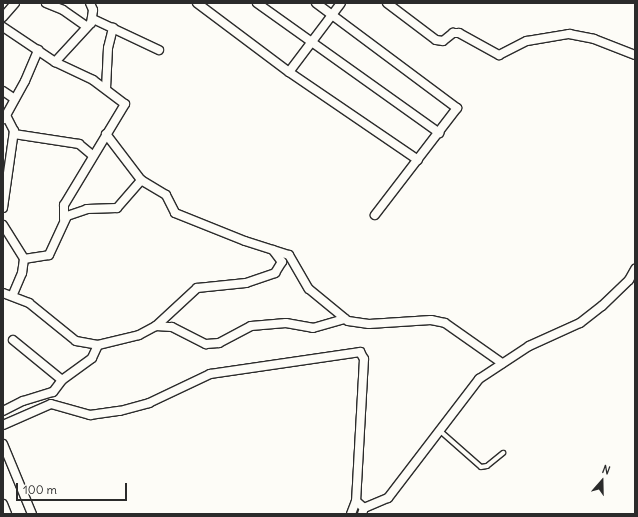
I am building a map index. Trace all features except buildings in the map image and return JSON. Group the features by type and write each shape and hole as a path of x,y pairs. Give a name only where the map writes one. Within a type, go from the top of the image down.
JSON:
{"street":[{"path":"3,17 15,3"},
{"path":"46,3 63,10 87,27"},
{"path":"55,62 87,27 93,18 90,3"},
{"path":"196,3 289,72 418,160"},
{"path":"257,3 439,133"},
{"path":"316,3 455,106 456,111 375,215"},
{"path":"289,72 341,3"},
{"path":"388,3 436,40 443,42 453,33 459,32 499,55 527,41 569,34 594,40 635,55"},
{"path":"93,18 159,50"},
{"path":"3,27 55,62 106,89 123,100 125,106 92,155 64,205 64,219 48,255 24,259"},
{"path":"106,89 108,48 113,28"},
{"path":"3,208 14,134 5,118 38,50"},
{"path":"3,91 15,99"},
{"path":"14,134 79,144 92,155"},
{"path":"106,134 141,180 164,193 175,213 292,257 309,289 345,319 352,323 370,324 431,320 446,323 502,363"},
{"path":"64,219 72,213 88,209 117,208 141,180"},
{"path":"3,225 24,259 22,273 12,296"},
{"path":"3,293 29,303 76,341 98,345 139,335 156,326 197,288 246,284 275,273 282,262 273,250"},
{"path":"356,501 363,511 388,498 479,379 529,346 580,323 602,306 629,280 635,269"},
{"path":"156,326 172,327 206,344 219,343 251,326 286,323 313,328 345,319"},
{"path":"13,340 62,380"},
{"path":"3,411 23,401 47,395 62,380 92,358 98,345"},
{"path":"3,425 50,404 90,415 120,411 149,404 210,374 360,352 364,359 356,501 351,514"},
{"path":"3,444 32,514"},
{"path":"3,504 7,514"}],"lane":[{"path":"439,430 481,467 487,466 503,453"}]}
